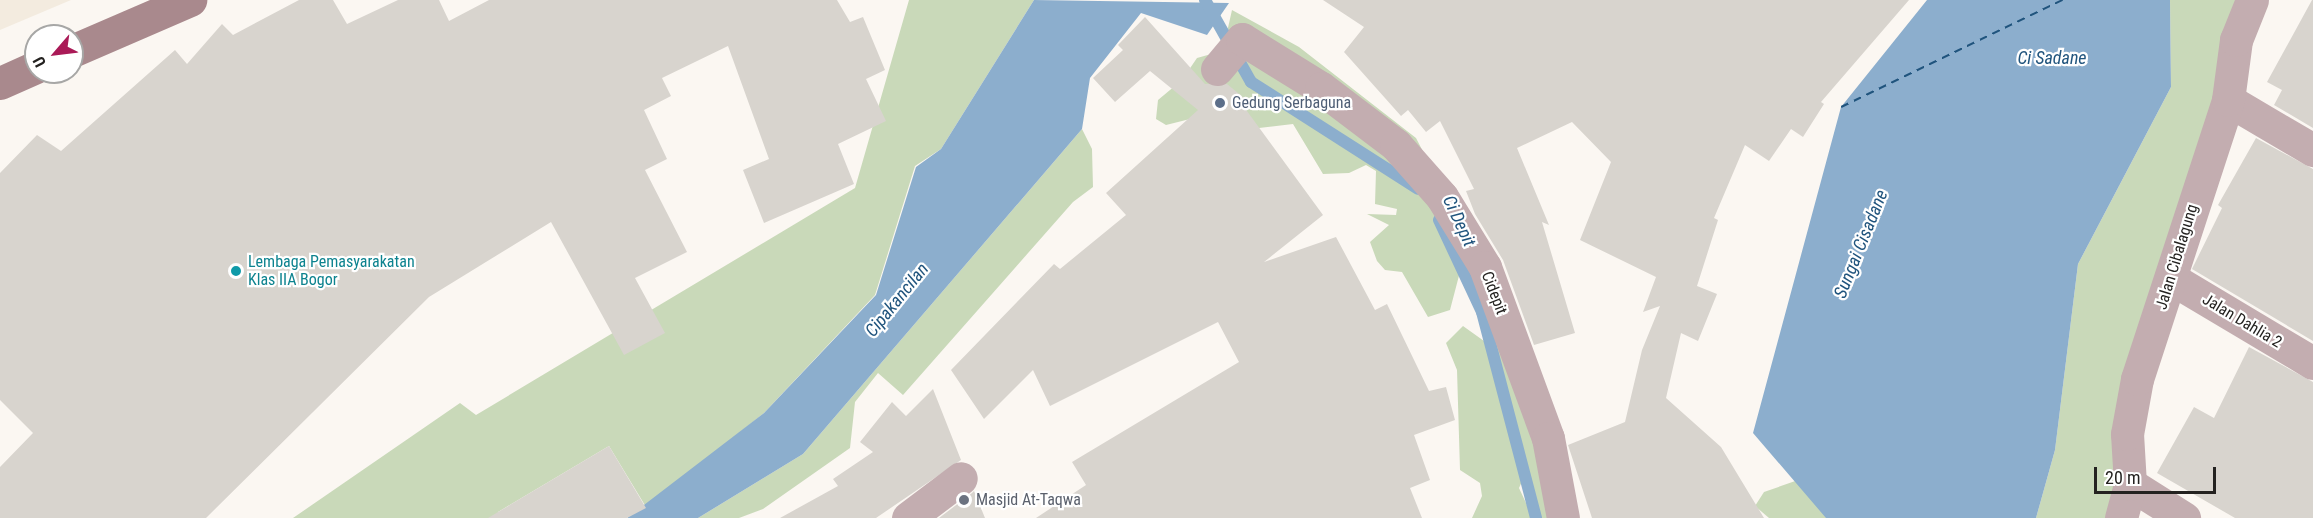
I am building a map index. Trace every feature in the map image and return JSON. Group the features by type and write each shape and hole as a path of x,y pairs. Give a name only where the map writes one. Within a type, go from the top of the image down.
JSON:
{"street":[{"path":"84,46 190,0"},
{"name":"Jalan Cibalagung","path":"2121,518 2130,484 2127,434 2137,379 2172,279 2228,100 2236,40 2252,0"},
{"name":"Cidepit","path":"1225,59 1242,39 1321,88 1396,145 1442,197 1485,267 1548,438 1563,518"},
{"path":"0,83 24,72"},
{"path":"2228,100 2313,150"},
{"name":"Jalan Dahlia 2","path":"2172,279 2313,363"},
{"path":"908,518 961,478"},
{"path":"2130,484 2184,518"}],"shaded area":[{"path":"0,0 71,0 0,30"}],"green space":[{"path":"909,0 1034,0 941,149 915,166 875,295 764,413 646,507 609,446 498,512 501,518 293,518 460,403 476,415 855,188"},
{"path":"2170,0 2252,0 2172,279 2121,518 2036,518 2055,450 2078,264 2171,87"},
{"path":"1232,10 1299,47 1416,138 1486,273 1558,518 1535,518 1525,475 1519,488 1533,518 1472,518 1482,496 1480,483 1460,470 1457,370 1446,343 1463,326 1491,346 1461,268 1450,310 1428,317 1402,272 1385,270 1377,261 1370,242 1389,225 1367,214 1396,215 1397,209 1375,204 1376,171 1366,165 1349,173 1323,174 1293,124 1259,128 1190,119 1166,125 1156,119 1158,100 1182,80 1197,58 1229,49 1225,41"},
{"path":"1082,129 1092,149 1093,187 1073,202 903,395 878,373 855,402 850,448 763,509 739,518 698,518 803,454"},
{"path":"1801,479 1833,518 1769,518 1755,506 1764,492"}],"water":[{"name":"Cipakancilan","path":"1034,0 1229,3 1207,35 1141,13 1090,78 1082,129 803,454 698,518 627,518 764,413 876,295 916,167 941,149"},
{"name":"Ci Sadane","path":"1927,0 2170,0 2171,87 2078,264 2055,450 2036,518 1826,518 1753,433 1841,107"}],"building":[{"path":"299,0 333,0 347,24 398,0 439,0 449,21 489,0 837,0 850,22 863,17 885,70 866,79 886,121 838,144 854,184 764,223 743,170 769,159 728,46 662,78 671,96 644,110 667,159 645,170 687,252 635,278 665,333 624,355 551,222 429,297 206,518 0,518 0,467 33,433 0,400 0,173 37,135 61,151 175,50 187,64 222,24 233,35"},
{"path":"1323,0 1909,0 1821,102 1824,104 1803,137 1791,129 1769,161 1745,145 1714,218 1718,220 1697,286 1717,294 1698,341 1681,333 1666,398 1721,447 1764,518 1592,518 1568,445 1625,422 1642,350 1660,306 1643,312 1656,277 1580,240 1611,162 1572,122 1517,148 1549,225 1542,222 1575,333 1534,345 1503,260 1475,214 1466,191 1474,189 1440,121 1426,132 1408,110 1401,116 1344,52 1364,27"},
{"path":"2312,0 2313,128 2274,105 2282,90 2267,82"},
{"path":"1145,17 1205,84 1227,84 1249,102 1244,107 1323,215 1264,262 1336,237 1375,310 1387,304 1429,391 1446,387 1455,420 1414,435 1430,480 1410,488 1422,518 1036,518 1086,485 1072,462 1239,362 1218,322 1050,406 1033,370 984,419 951,370 1054,264 1060,269 1126,215 1106,193 1198,110 1150,71 1115,102 1093,78 1123,50 1118,45"},
{"path":"2256,138 2313,169 2313,341 2192,269 2222,208 2218,205"},
{"path":"2249,347 2313,382 2313,518 2235,518 2157,473 2194,407 2214,418"},
{"path":"933,389 961,460 876,518 780,518 838,486 833,479 873,452 860,442 892,402 906,416"},
{"path":"609,446 646,508 627,518 488,518"},
{"name":"Masjid At-Taqwa","path":"974,491 985,518 939,518 972,493"}],"waterway":[{"name":"Ci Depit","path":"1205,0 1251,82 1418,189"},
{"name":"Ci Depit","path":"1439,220 1482,312 1536,518"}],"ferry route":[{"path":"1841,107 2062,0"}],"place":[{"name":"Gedung Serbaguna","path":"1220,103"},
{"name":"Lembaga Pemasyarakatan Klas IIA Bogor","path":"236,271"},
{"name":"Masjid At-Taqwa","path":"964,500"}],"water label":[{"name":"Sungai Cisadane","path":"1861,244"}]}
